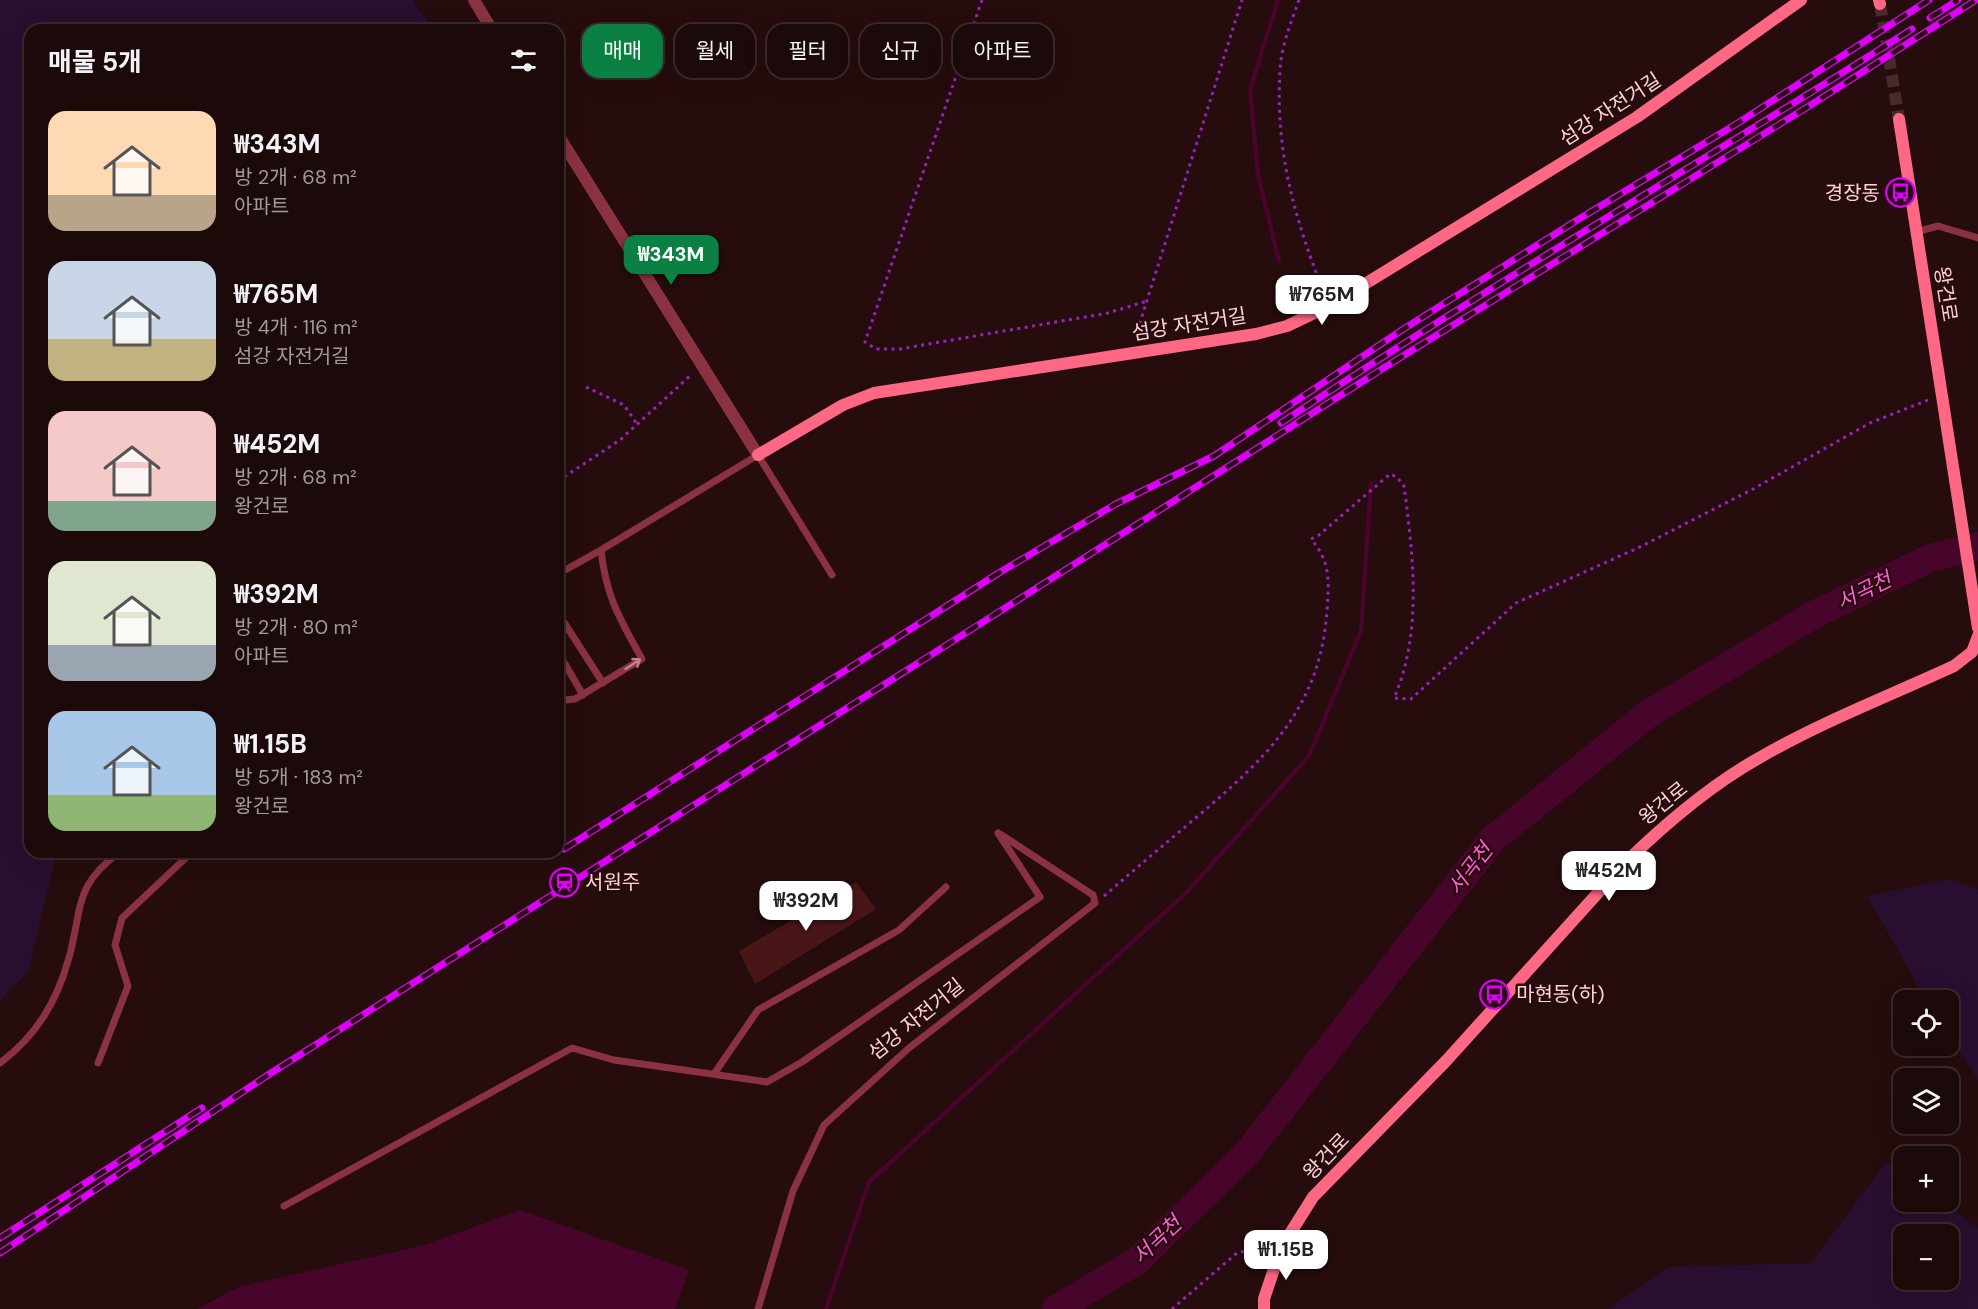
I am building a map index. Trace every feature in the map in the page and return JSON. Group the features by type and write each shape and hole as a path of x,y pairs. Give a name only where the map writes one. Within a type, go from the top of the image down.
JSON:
{"street":[{"path":"474,0 488,24"},
{"name":"섬강 자전거길","path":"758,454 843,405 874,393 1256,334 1287,326 1329,306 1637,117 1801,0"},
{"name":"왕건로","path":"1899,119 1978,626"},
{"path":"564,144 758,454"},
{"name":"왕건로","path":"1264,1309 1264,1299 1281,1248 1313,1197 1446,1061 1625,863 1656,833 1688,806 1757,759 1794,738 1964,661 1977,641"}],"lane":[{"path":"1916,232 1938,226 1978,238"},
{"path":"564,571 602,550 758,454 832,575"},
{"path":"564,696 569,700 583,695 642,659 611,604 604,577 602,550"},
{"path":"564,622 603,683"},
{"path":"564,662 583,695"},
{"path":"284,1206 572,1048 614,1060 767,1082 802,1062 1040,897 998,833 1093,895 1095,903"},
{"path":"0,1063 37,1028 51,1007 69,959 84,889 94,874 113,858"},
{"path":"98,1063 128,986 115,945 122,918 186,858"},
{"path":"714,1074 758,1010 899,930 946,887"},
{"name":"섬강 자전거길","path":"758,1309 793,1191 824,1125 909,1048 1095,903"}],"path":[{"path":"982,0 865,342 876,349 900,349 1108,313 1147,301"},
{"path":"1143,351 1137,332 1242,0"},
{"path":"1299,0 1286,37 1280,69 1282,146 1297,221 1329,306"},
{"path":"564,477 620,440 703,364"},
{"path":"586,387 624,405 637,424"},
{"path":"1095,903 1244,777 1280,739 1301,707 1325,636 1329,581 1323,553 1311,539 1319,535 1390,474 1397,477 1404,486 1414,589 1406,656 1401,683 1394,698 1411,699 1516,603 1642,546 1753,489 1870,423 1941,395"},
{"path":"1172,1309 1238,1251 1281,1248"}],"shaded area":[{"path":"0,0 413,0 429,24 24,24 24,858 56,858 28,972 0,1001"},
{"path":"1948,879 1978,889 1978,1080 1959,1051 1959,990 1920,990 1867,896"},
{"path":"1887,1161 1893,1166 1893,1212 1956,1212 1978,1228 1978,1309 1608,1309 1668,1267 1811,1263"},
{"path":"520,1210 689,1270 675,1309 197,1309 238,1287 425,1245"}],"building":[{"path":"856,882 876,909 755,984 739,951"}],"waterway":[{"path":"1278,0 1250,90 1258,175 1279,261"},
{"path":"826,1309 869,1182 1186,893 1309,756 1361,631 1371,483"},
{"name":"서곡천","path":"1056,1309 1137,1261 1248,1152 1493,839 1648,714 1817,613 1930,558 1978,546"}],"tunnel":[{"path":"1880,4 1899,119"}],"railway":[{"path":"564,849 1002,571 1116,504 1214,456 1402,330 1738,123 1929,0"},
{"path":"1930,18 1958,0"},
{"path":"0,1253 268,1075 1398,359 1806,108 1976,0"},
{"path":"1281,423 1438,322 1912,29"},
{"path":"0,1238 202,1108"}],"place":[{"name":"경장동","path":"1901,193"},
{"name":"서원주","path":"564,882"},
{"name":"마현동(하)","path":"1495,994"}]}
